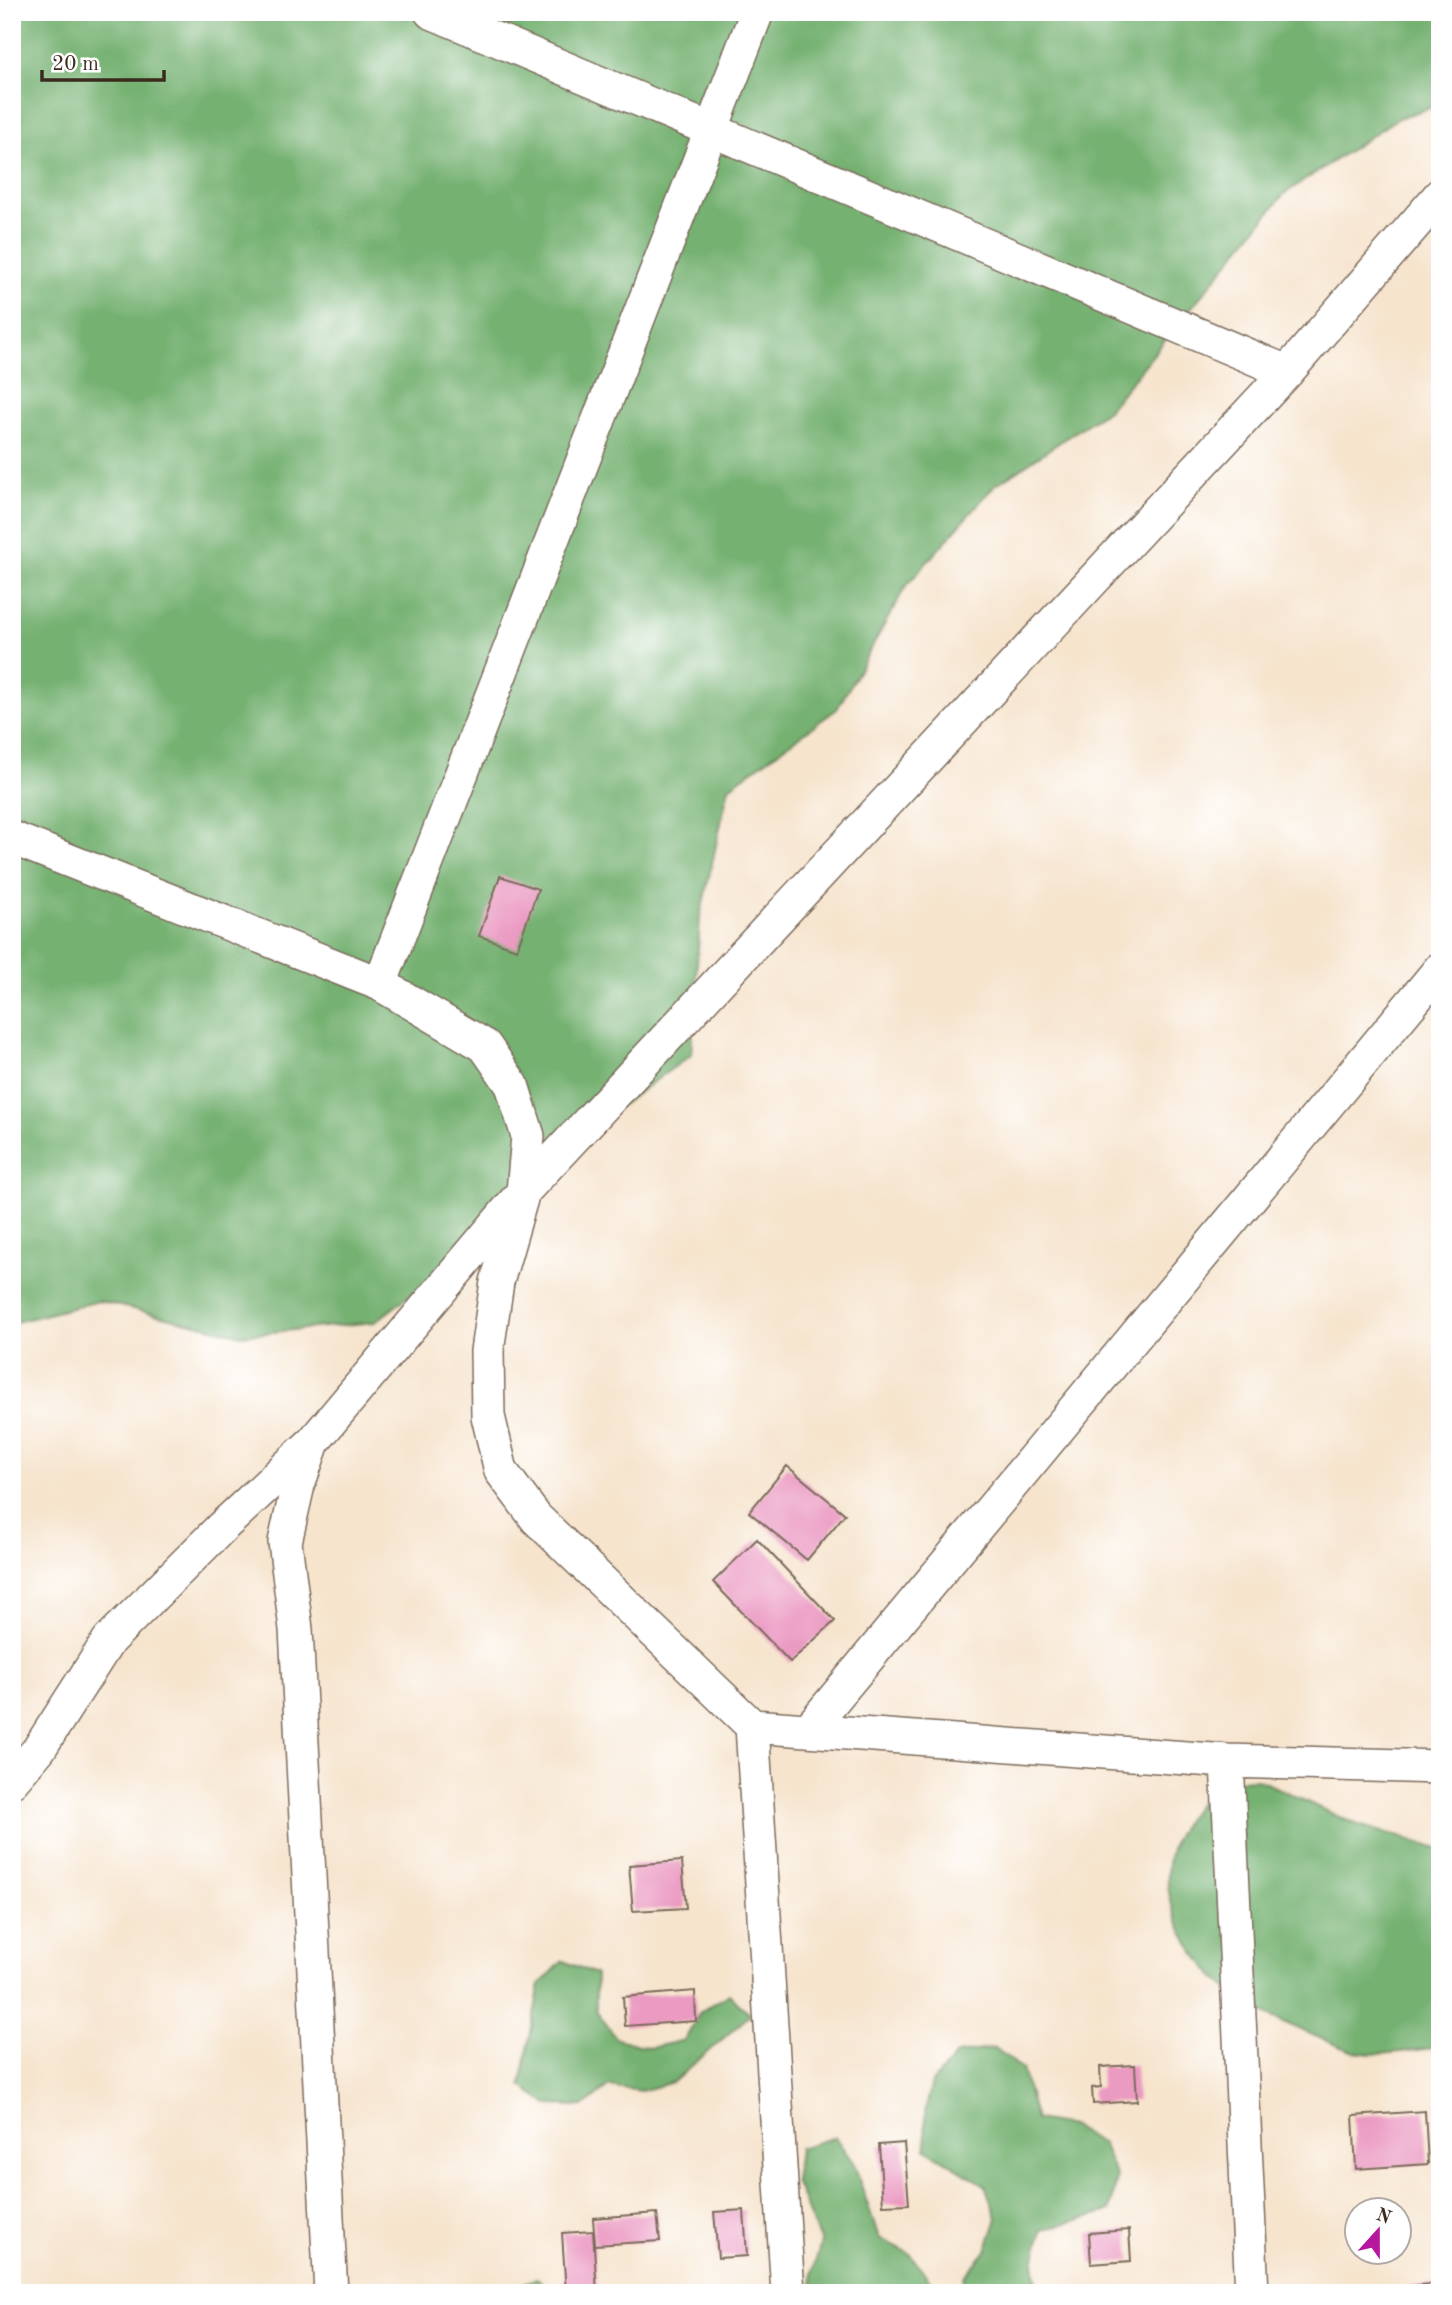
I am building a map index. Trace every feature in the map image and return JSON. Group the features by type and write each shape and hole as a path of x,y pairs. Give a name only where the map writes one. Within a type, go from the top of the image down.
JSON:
{"street":[{"path":"431,12 1287,372"},
{"path":"380,984 757,12"},
{"path":"12,1780 39,1749 109,1640 222,1527 313,1442 523,1192 1287,372 1440,195"},
{"path":"12,838 380,984 485,1046 512,1085 528,1136 523,1192 497,1282 487,1351 488,1416 501,1471 536,1518 752,1727 1227,1761 1440,1767"},
{"path":"809,1729 1440,969"},
{"path":"313,1442 298,1485 285,1542 296,1629 331,2293"},
{"path":"752,1727 788,2293"},
{"path":"1227,1761 1252,2293"}],"green space":[{"path":"12,12 1440,12 1440,105 1398,118 1284,194 1108,410 994,486 906,586 837,709 729,787 700,917 691,1055 582,1133 485,1237 375,1322 242,1335 99,1301 12,1323"},
{"path":"1256,1779 1356,1824 1440,1850 1440,2047 1375,2054 1345,2049 1247,2003 1227,1988 1196,1954 1174,1912 1169,1889 1168,1866 1173,1844 1191,1813 1219,1784"},
{"path":"563,1961 596,1974 596,2010 617,2039 650,2048 685,2040 700,2012 729,1994 750,2015 673,2082 641,2091 609,2086 584,2106 548,2105 521,2085 540,1984"},
{"path":"995,2048 1022,2069 1036,2120 1071,2126 1102,2144 1117,2178 1110,2211 1042,2230 1034,2262 1038,2293 968,2293 963,2278 986,2251 997,2218 985,2185 926,2149 925,2113 932,2082 957,2054"},
{"path":"835,2137 854,2164 879,2238 910,2254 931,2282 924,2293 813,2293 812,2274 821,2243 795,2181 799,2148"},
{"path":"537,2278 554,2293 502,2293 503,2292"}],"building":[{"path":"500,876 538,889 517,949 479,936"},
{"path":"787,1466 845,1514 807,1560 749,1512"},
{"path":"757,1539 835,1621 790,1662 713,1582"},
{"path":"682,1861 686,1908 633,1911 629,1865"},
{"path":"695,1991 696,2021 625,2026 623,1997"},
{"path":"1135,2065 1137,2101 1093,2104 1092,2088 1101,2087 1100,2067"},
{"path":"1425,2111 1428,2164 1356,2169 1353,2116"},
{"path":"904,2143 909,2204 883,2205 879,2145"},
{"path":"744,2210 747,2256 718,2258 714,2212"},
{"path":"657,2213 660,2241 595,2245 593,2218"},
{"path":"1129,2230 1131,2261 1091,2264 1089,2233"},
{"path":"593,2231 597,2293 566,2293 562,2233"},
{"path":"1440,2283 1440,2293 1411,2293 1410,2286"}]}
